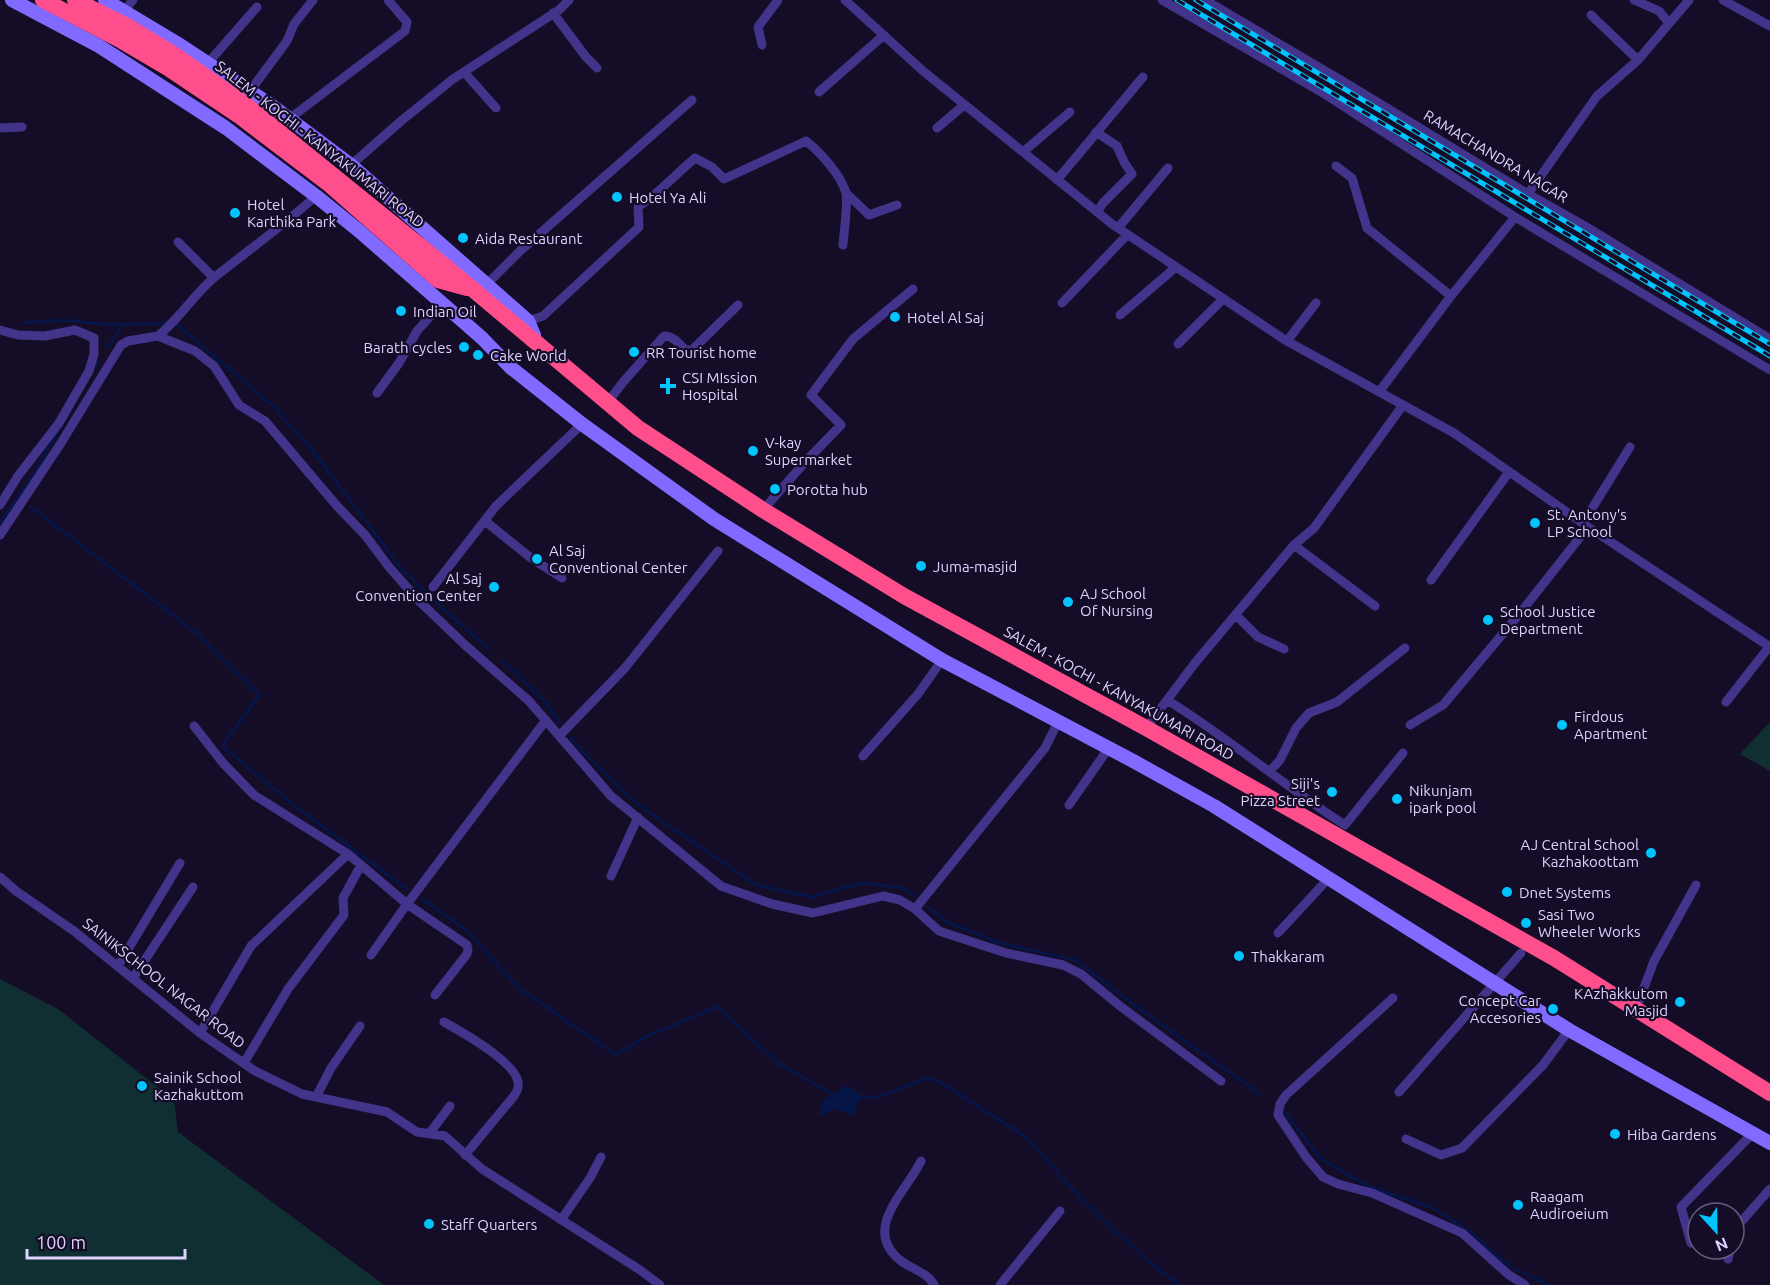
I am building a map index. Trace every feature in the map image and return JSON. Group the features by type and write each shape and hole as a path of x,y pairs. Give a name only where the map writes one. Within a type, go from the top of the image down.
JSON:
{"highway":[{"name":"SALEM - KOCHI - KANYAKUMARI ROAD","path":"43,0 131,46 238,115 330,185 438,280 481,287"},
{"name":"SALEM - KOCHI - KANYAKUMARI ROAD","path":"75,0 129,27 176,55 245,104 445,266 481,287 535,342 638,428 763,510 904,596 1146,728 1554,958 1770,1093"}],"street":[{"path":"12,0 108,52 226,128 316,196 482,338 510,367 582,424 714,519 942,660 1214,806 1569,1030 1770,1143"},
{"path":"105,0 129,5 351,165 481,287 528,321 535,342"},
{"path":"250,91 287,41 294,24 313,0"},
{"path":"289,119 405,31 407,22 388,0"},
{"path":"351,165 401,121 464,72 569,0"},
{"path":"762,45 759,27 778,0"},
{"path":"846,0 923,71 1127,235 1287,341 1454,433 1585,525 1770,647 1726,702"},
{"path":"1162,0 1323,93 1515,217 1770,370"},
{"name":"RAMACHANDRA NAGAR","path":"1205,0 1770,339"},
{"path":"1634,0 1659,11 1670,24"},
{"path":"1527,194 1597,96 1638,60 1689,0"},
{"path":"1723,0 1770,26"},
{"path":"208,63 257,7"},
{"path":"553,13 597,69"},
{"path":"1592,15 1638,60"},
{"path":"819,92 884,35"},
{"path":"464,72 496,108"},
{"path":"1057,180 1143,77"},
{"path":"481,287 692,100"},
{"path":"936,128 964,105"},
{"path":"1023,153 1070,112"},
{"path":"0,128 22,127"},
{"path":"1096,132 1117,146 1132,174 1097,212"},
{"path":"528,321 543,316 639,227 638,207 653,197 670,178 695,158 712,167 724,179 806,141 817,150 835,172 846,193 869,215 897,205"},
{"path":"1336,166 1352,178 1367,228 1376,238 1451,296"},
{"path":"1118,228 1168,168"},
{"path":"843,245 846,193"},
{"path":"0,535 61,443 121,345 128,341 158,336 174,323 214,278 316,196"},
{"path":"1379,392 1451,296 1515,217"},
{"path":"1062,303 1127,235"},
{"path":"178,242 214,278"},
{"path":"1120,315 1176,267"},
{"path":"763,510 841,425 811,394 853,339 913,289"},
{"path":"1178,344 1223,298"},
{"path":"1287,341 1316,303"},
{"path":"377,393 399,363 417,331 441,304"},
{"path":"607,403 664,336 669,336 679,342 685,350 692,350 738,305"},
{"path":"0,330 18,335 45,336 75,330 94,338 94,354 89,371 59,423 18,476 0,505"},
{"path":"158,336 195,351 214,366 239,405 265,421 366,536 418,600 529,701 611,796 721,886 748,896 813,913 883,896 900,900 915,909 939,931 1006,953 1063,965 1081,974 1221,1081"},
{"path":"1146,728 1195,663 1294,545 1314,528 1403,405"},
{"path":"433,587 507,495 582,424"},
{"path":"1410,725 1443,705 1521,612 1585,525 1630,447"},
{"path":"1431,580 1509,472"},
{"path":"485,521 531,558 562,578"},
{"path":"1294,545 1375,606"},
{"path":"560,736 625,668 718,551"},
{"path":"1236,615 1258,637 1284,649"},
{"path":"1270,771 1280,760 1296,728 1309,713 1337,702 1405,648"},
{"path":"863,756 918,694 942,660"},
{"path":"1167,700 1205,723 1345,825 1403,753"},
{"path":"371,955 546,720"},
{"path":"915,909 1045,748 1058,722"},
{"path":"194,726 223,764 254,795 348,854 407,904 461,941 468,950 435,995"},
{"path":"1069,805 1108,749"},
{"path":"611,876 638,818"},
{"path":"200,1033 251,946 348,854"},
{"path":"118,966 180,863"},
{"path":"244,1063 288,989 344,915 343,898 361,865"},
{"name":"SAINIKSCHOOL NAGAR ROAD","path":"0,877 118,966 200,1033 255,1071 302,1094 387,1112 417,1132 445,1136 482,1169 660,1285"},
{"path":"1278,933 1328,879"},
{"path":"1636,1009 1654,961 1696,885"},
{"path":"133,978 193,887"},
{"path":"1399,1092 1521,953"},
{"path":"1393,998 1286,1095 1280,1104 1278,1115 1323,1177 1338,1184 1372,1193 1462,1233 1509,1275 1525,1285"},
{"path":"444,1022 491,1050 519,1083 514,1096 465,1155"},
{"path":"316,1097 331,1068 360,1026"},
{"path":"1406,1139 1441,1155 1462,1148 1543,1065 1569,1030"},
{"path":"429,1134 450,1106"},
{"path":"1687,1201 1753,1133"},
{"path":"561,1220 590,1178 601,1156"},
{"path":"921,1161 892,1209 885,1224 883,1237 888,1248 901,1261 930,1279 934,1285"},
{"path":"1746,1216 1770,1189"},
{"path":"1686,1202 1681,1207 1686,1225"},
{"path":"1000,1285 1060,1211"}],"green space":[{"path":"1770,722 1770,771 1740,754"},
{"path":"0,979 58,1009 174,1100 178,1132 384,1285 0,1285"}],"shaded area":[{"path":"847,1085 861,1095 854,1116 837,1109 819,1116 823,1101"}],"waterway":[{"path":"24,323 62,320 112,325 169,323"},
{"path":"175,323 273,406 312,450 401,568 489,649"},
{"path":"108,347 122,326"},
{"path":"93,370 98,362"},
{"path":"0,523 36,470 60,428"},
{"path":"30,506 200,636 260,695 222,746 296,807 407,889"},
{"path":"502,660 544,701 560,723"},
{"path":"571,737 579,748 637,804 756,885 812,897 860,883 904,888 914,896"},
{"path":"422,899 466,930 519,988 616,1055 645,1037 717,1007 778,1063 835,1096"},
{"path":"928,907 947,922 999,943 1075,960 1134,1005 1260,1094"},
{"path":"858,1099 881,1096 927,1078 940,1082 1026,1137 1086,1204 1148,1261 1180,1285"},
{"path":"1284,1111 1321,1159 1370,1187 1431,1207 1469,1231 1509,1266 1549,1285"}],"railway":[{"path":"1177,0 1770,356"},
{"path":"1196,0 1770,344"}],"place":[{"name":"Hotel Ya Ali","path":"617,197"},
{"name":"Hotel Karthika Park","path":"235,213"},
{"name":"Aida Restaurant","path":"463,238"},
{"name":"Indian Oil","path":"401,311"},
{"name":"Hotel Al Saj","path":"895,317"},
{"name":"Barath cycles","path":"464,347"},
{"name":"RR Tourist home","path":"634,352"},
{"name":"Cake World","path":"478,355"},
{"name":"CSI MIssion Hospital","path":"668,386"},
{"name":"V-kay Supermarket","path":"753,451"},
{"name":"Porotta hub","path":"775,489"},
{"name":"St. Antony's LP School","path":"1535,523"},
{"name":"Al Saj Conventional Center","path":"537,559"},
{"name":"Juma-masjid","path":"921,566"},
{"name":"Al Saj Convention Center","path":"494,587"},
{"name":"AJ School Of Nursing","path":"1068,602"},
{"name":"School Justice Department","path":"1488,620"},
{"name":"Firdous Apartment","path":"1562,725"},
{"name":"Siji's Pizza Street","path":"1332,792"},
{"name":"Nikunjam ipark pool","path":"1397,799"},
{"name":"AJ Central School Kazhakoottam","path":"1651,853"},
{"name":"Dnet Systems","path":"1507,892"},
{"name":"Sasi Two Wheeler Works","path":"1526,923"},
{"name":"Thakkaram","path":"1239,956"},
{"name":"KAzhakkutom Masjid","path":"1680,1002"},
{"name":"Concept Car Accesories","path":"1553,1009"},
{"name":"Sainik School Kazhakuttom","path":"142,1086"},
{"name":"Hiba Gardens","path":"1615,1134"},
{"name":"Raagam Audiroeium","path":"1518,1205"},
{"name":"Staff Quarters","path":"429,1224"}]}
